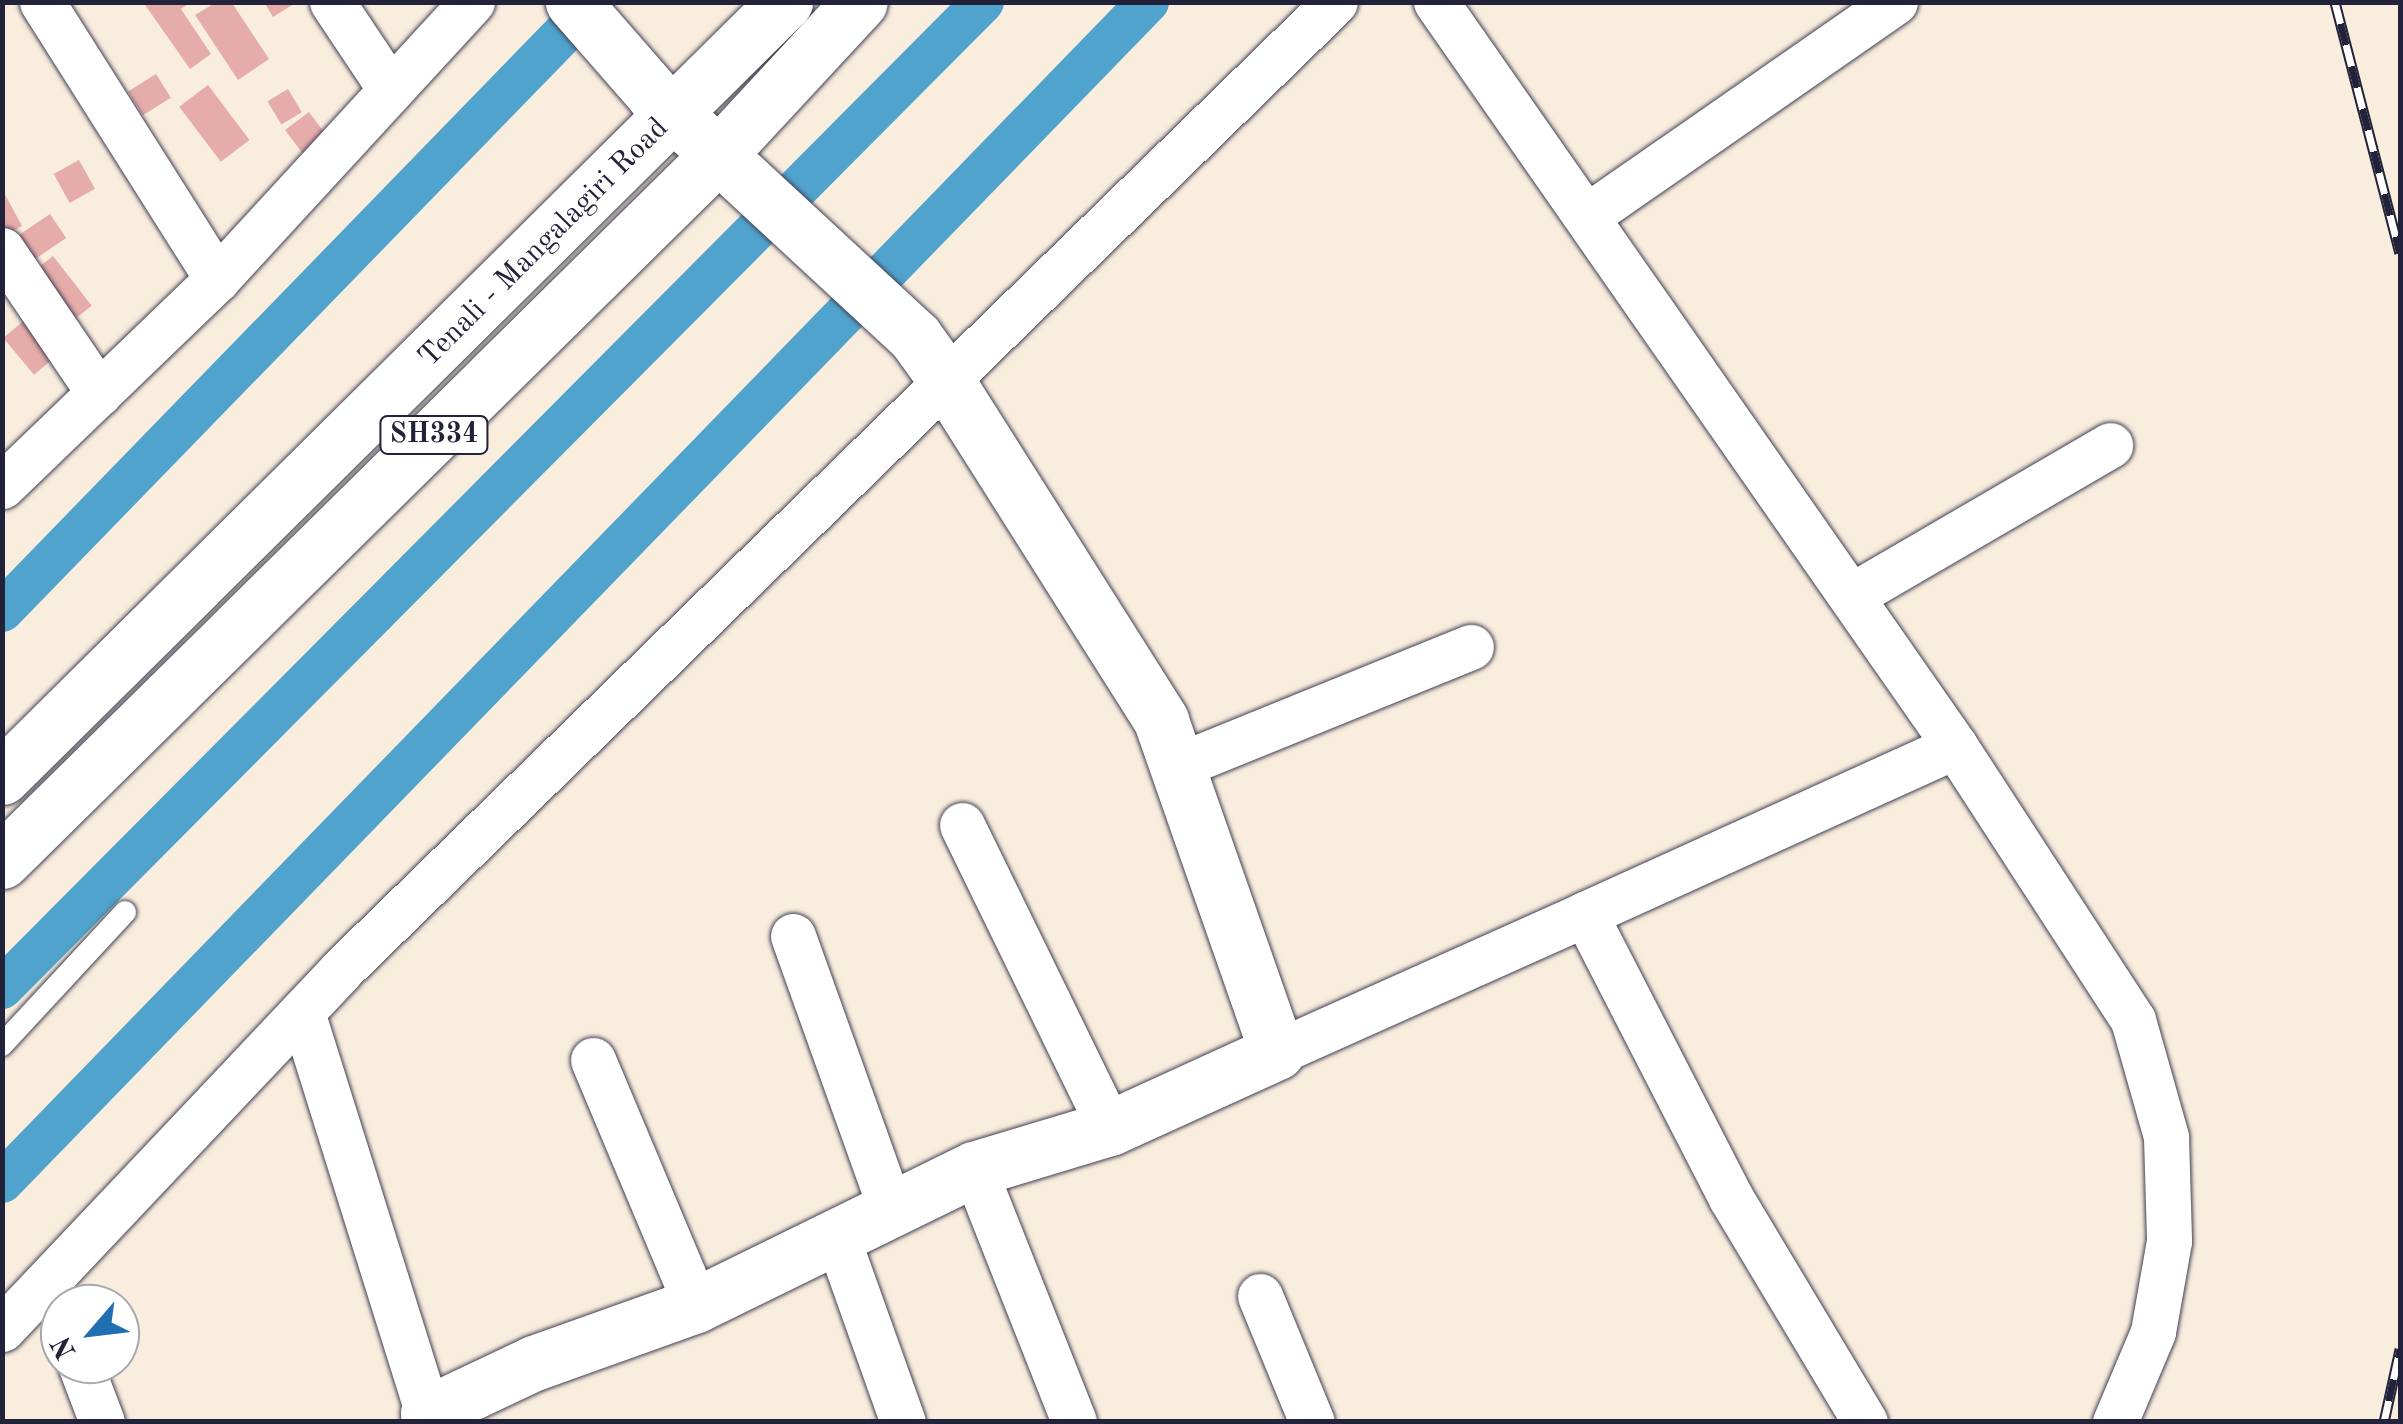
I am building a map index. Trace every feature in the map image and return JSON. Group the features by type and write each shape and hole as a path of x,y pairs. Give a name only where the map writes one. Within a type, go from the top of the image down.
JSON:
{"main road":[{"path":"429,1417 696,1304 974,1169 1110,1128 1278,1052 1180,765 1136,670 930,358 731,164 664,105 574,2"},
{"name":"Tenali - Mangalagiri Road","path":"2,778 664,105 785,2"},
{"name":"SH334","path":"2,861 731,164 860,2"}],"street":[{"path":"332,2 390,89"},
{"path":"2,486 217,279 472,2"},
{"path":"64,1284 302,1012 930,358 1335,2"},
{"path":"1436,2 1955,746 2133,1020 2166,1137 2169,1241 2153,1332 2114,1422"},
{"path":"1587,216 1895,2"},
{"path":"51,6 217,279"},
{"path":"2,250 99,393"},
{"path":"1850,596 2110,445"},
{"path":"1180,765 1471,647"},
{"path":"1278,1052 1955,746"},
{"path":"962,824 1110,1128"},
{"path":"1585,914 1731,1198 1865,1422"},
{"path":"793,936 891,1210"},
{"path":"302,1012 429,1417"},
{"path":"593,1060 696,1304"},
{"path":"974,1169 1074,1422"},
{"path":"837,1238 903,1422"},
{"path":"1260,1296 1312,1422"},
{"path":"2,1330 40,1305"},
{"path":"88,1384 102,1422"}],"lane":[{"path":"2,1045 125,912"}],"building":[{"path":"143,2 191,2 181,9 211,54 190,69"},
{"path":"264,2 297,2 273,17"},
{"path":"215,3 232,3 269,59 238,80 195,15"},
{"path":"156,74 171,98 143,115 128,91"},
{"path":"208,85 250,140 221,162 179,107"},
{"path":"288,89 302,112 281,125 267,101"},
{"path":"309,112 333,144 309,162 285,130"},
{"path":"79,160 95,189 70,203 54,174"},
{"path":"2,189 22,226 2,237"},
{"path":"50,214 66,238 32,261 16,237"},
{"path":"53,256 92,306 67,325 29,275"},
{"path":"27,318 58,355 34,375 3,338"}],"waterway":[{"path":"2,611 594,2"},
{"path":"2,988 983,2"},
{"path":"2,1182 1148,2"}],"railway":[{"path":"2335,2 2400,253"},
{"path":"2384,1422 2400,1349"}]}
